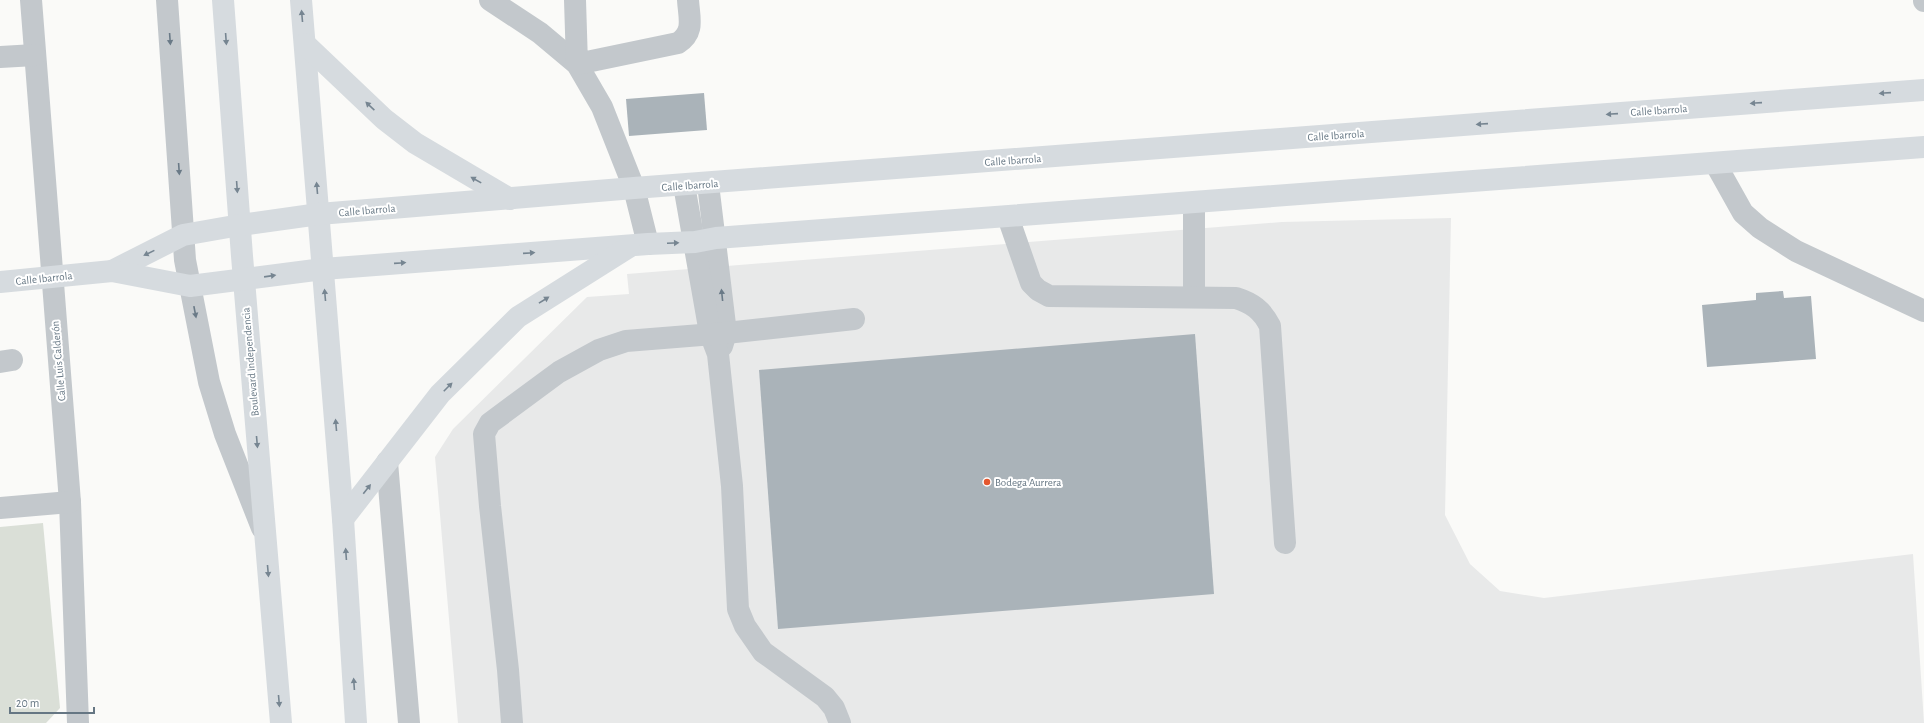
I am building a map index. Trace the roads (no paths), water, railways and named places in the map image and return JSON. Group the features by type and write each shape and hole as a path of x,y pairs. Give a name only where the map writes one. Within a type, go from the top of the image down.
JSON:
{"main road":[{"name":"Boulevard Independencia","path":"223,0 244,280 281,723"},
{"path":"301,0 343,519 356,723"},
{"path":"304,44 384,119 415,143 510,199"},
{"name":"Calle Ibarrola","path":"112,271 184,235 240,225 319,214 634,188 708,184 1924,90"},
{"name":"Calle Ibarrola","path":"0,282 112,271 190,286 244,280 323,268 640,244 695,242 716,238 1924,148"},
{"path":"343,519 440,394 518,317 640,244"}],"street":[{"name":"Calle Luis Calderón","path":"31,0 70,502 78,723"},
{"path":"167,0 185,260 209,382 225,434 265,534"},
{"path":"490,0 540,33 577,64 602,107 634,188 640,244"},
{"path":"574,0 577,64"},
{"path":"577,64 678,43 686,38 689,32 688,0"},
{"path":"0,57 35,55"},
{"path":"1715,163 1743,213 1760,228 1796,251 1924,311"},
{"path":"708,184 716,238 718,354 732,486 738,609 745,626 763,652 825,697 834,708 840,723"},
{"path":"684,185 695,242 718,333"},
{"path":"1194,203 1194,297"},
{"path":"1008,217 1031,283 1038,290 1048,296 1236,298 1249,302 1264,315 1270,326 1285,543"},
{"path":"512,723 484,434 490,423 559,372 599,350 626,341 854,320"},
{"path":"387,462 409,723"},
{"path":"0,508 70,502"}],"place":[{"name":"Bodega Aurrera","path":"987,482"}]}
